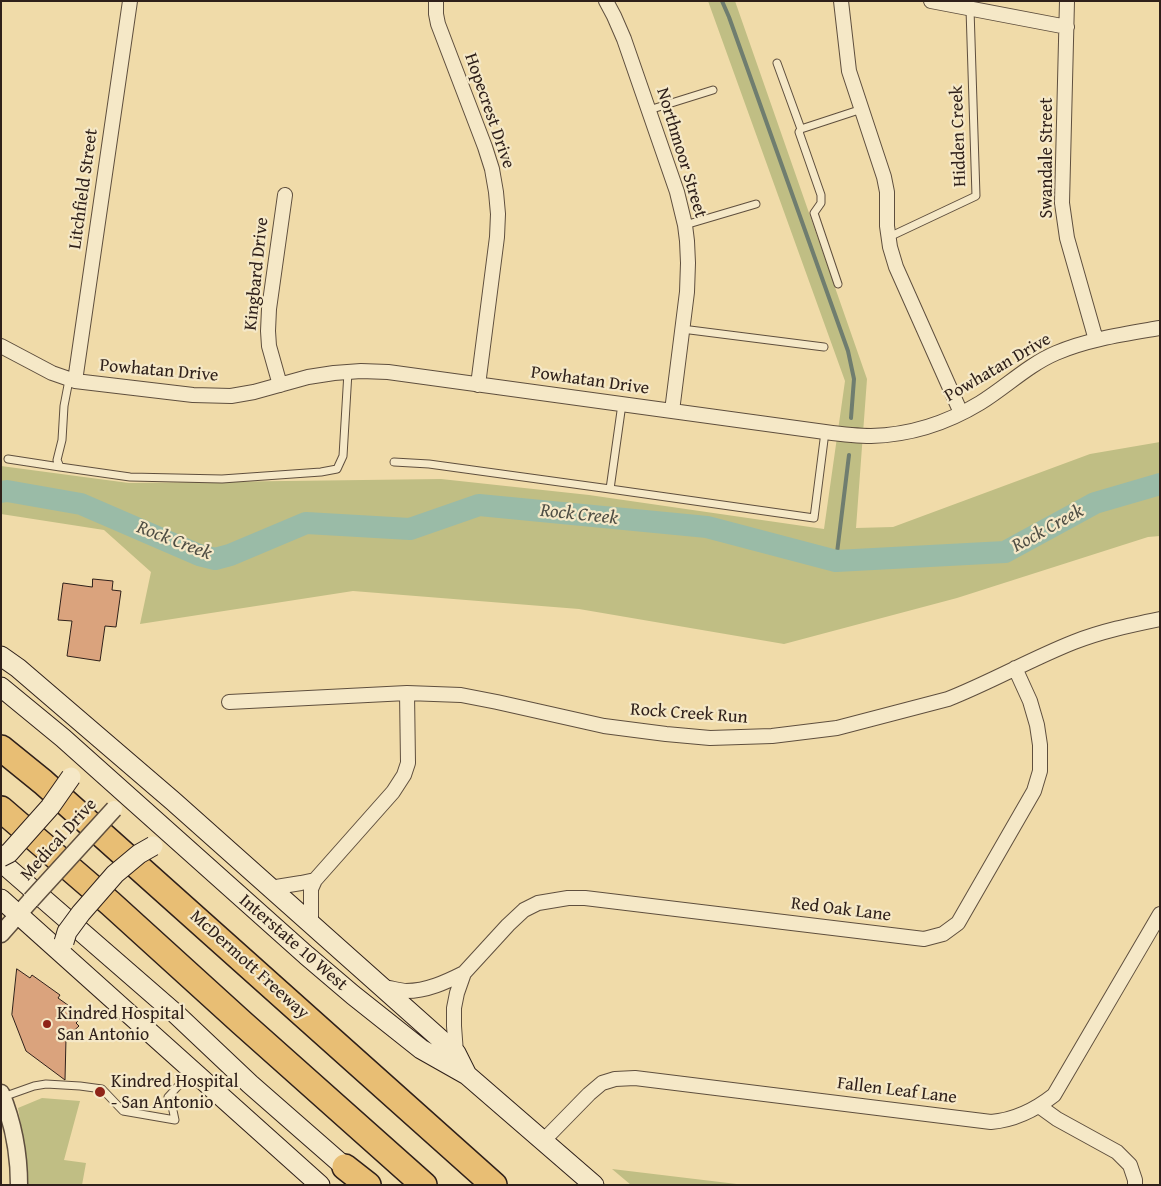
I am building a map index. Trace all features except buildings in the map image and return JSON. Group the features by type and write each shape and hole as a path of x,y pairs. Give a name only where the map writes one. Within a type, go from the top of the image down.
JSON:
{"highway":[{"name":"McDermott Freeway","path":"1,748 51,788 494,1185"},
{"path":"1,809 110,903 424,1185"},
{"path":"345,1167 366,1185"}],"main road":[{"path":"1,656 18,668 96,735 456,1053 468,1075"},
{"name":"Interstate 10 West","path":"1,687 128,795 352,995 421,1049 468,1075 594,1185"},
{"path":"1,857 8,853 50,807 71,776 71,758 63,738"},
{"path":"73,964 64,942 67,932 115,874 153,846 165,845 192,854"},
{"path":"1,862 177,1015 250,1084 345,1167"},
{"path":"1,899 320,1185"}],"street":[{"name":"Litchfield Street","path":"72,380 130,1"},
{"name":"Hopecrest Drive","path":"436,1 438,24 485,147 492,169 496,192 498,214 497,237 478,384"},
{"name":"Northmoor Street","path":"606,1 624,39 677,192 685,225 688,262 686,292 672,411"},
{"path":"841,1 849,71 884,177 887,192 890,247 896,267 961,413"},
{"path":"931,1 1066,26"},
{"name":"Swandale Street","path":"1067,1 1062,203 1067,238 1096,340"},
{"name":"Kingbard Drive","path":"280,385 269,346 268,331 269,309 284,195"},
{"name":"Powhatan Drive","path":"1,346 52,373 72,380 193,395 239,395 308,377 348,372 388,372 826,432 871,436 916,430 961,413 980,403 1029,368 1056,353 1086,342 1160,328"},
{"name":"Rock Creek Run","path":"229,702 407,693 461,695 604,726 710,738 772,736 837,728 948,699 1076,642 1117,628 1160,619"},
{"name":"Red Oak Lane","path":"382,987 407,991 426,988 464,973 524,910 538,903 568,898 585,898 924,939 943,934 958,922 1034,791 1040,771 1040,745 1037,725 1030,701 1015,668"},
{"path":"311,925 311,889 315,880 393,792 404,775 408,762 407,693"},
{"name":"Medical Drive","path":"1,934 128,795"},
{"path":"270,888 315,880"},
{"name":"Fallen Leaf Lane","path":"544,1140 602,1083 615,1079 635,1078 991,1122 1017,1117 1039,1106 1054,1095 1160,914"},
{"name":"Red Oak Lane","path":"456,1053 454,1008 464,973"},
{"path":"2,1095 13,1128 18,1161 19,1185"},
{"path":"1039,1106 1057,1119 1116,1152 1130,1165 1135,1185"}],"lane":[{"name":"Hidden Creek","path":"889,237 976,196 970,8"},
{"path":"777,63 801,129"},
{"path":"649,110 713,90"},
{"path":"838,284 814,214 821,203 821,195 798,132 801,129 862,109"},
{"path":"685,225 756,204"},
{"path":"682,329 824,348"},
{"path":"8,459 130,477 222,479 321,472 337,469 343,456 348,372"},
{"path":"60,467 57,460 62,440 64,406 72,380"},
{"path":"610,488 622,404"},
{"path":"394,462 429,464 610,488 814,518 826,432"},
{"path":"2,1095 46,1084 102,1089 123,1111 175,1120 168,1097 192,1070"}],"shaded area":[{"path":"708,1 735,1 867,379 856,528 893,527 1090,454 1160,442 1160,536 1148,537 957,598 784,644 579,609 353,591 140,624 151,572 104,530 1,514 1,466 129,483 441,479 589,495 824,529 845,381"},
{"path":"42,1098 80,1101 64,1160 86,1163 82,1185 28,1185 26,1154 18,1108"},
{"path":"612,1169 745,1185 631,1185"}],"waterway":[{"path":"722,1 848,351 854,379 851,418"},
{"path":"836,561 849,455"},
{"name":"Rock Creek","path":"1,492 7,491 81,504 199,555 215,559 230,555 306,523 410,529 479,505 707,527 836,561 1005,552 1095,503 1160,484"}],"place":[{"name":"Kindred Hospital San Antonio","path":"47,1024"},
{"name":"Kindred Hospital - San Antonio","path":"100,1092"}]}
